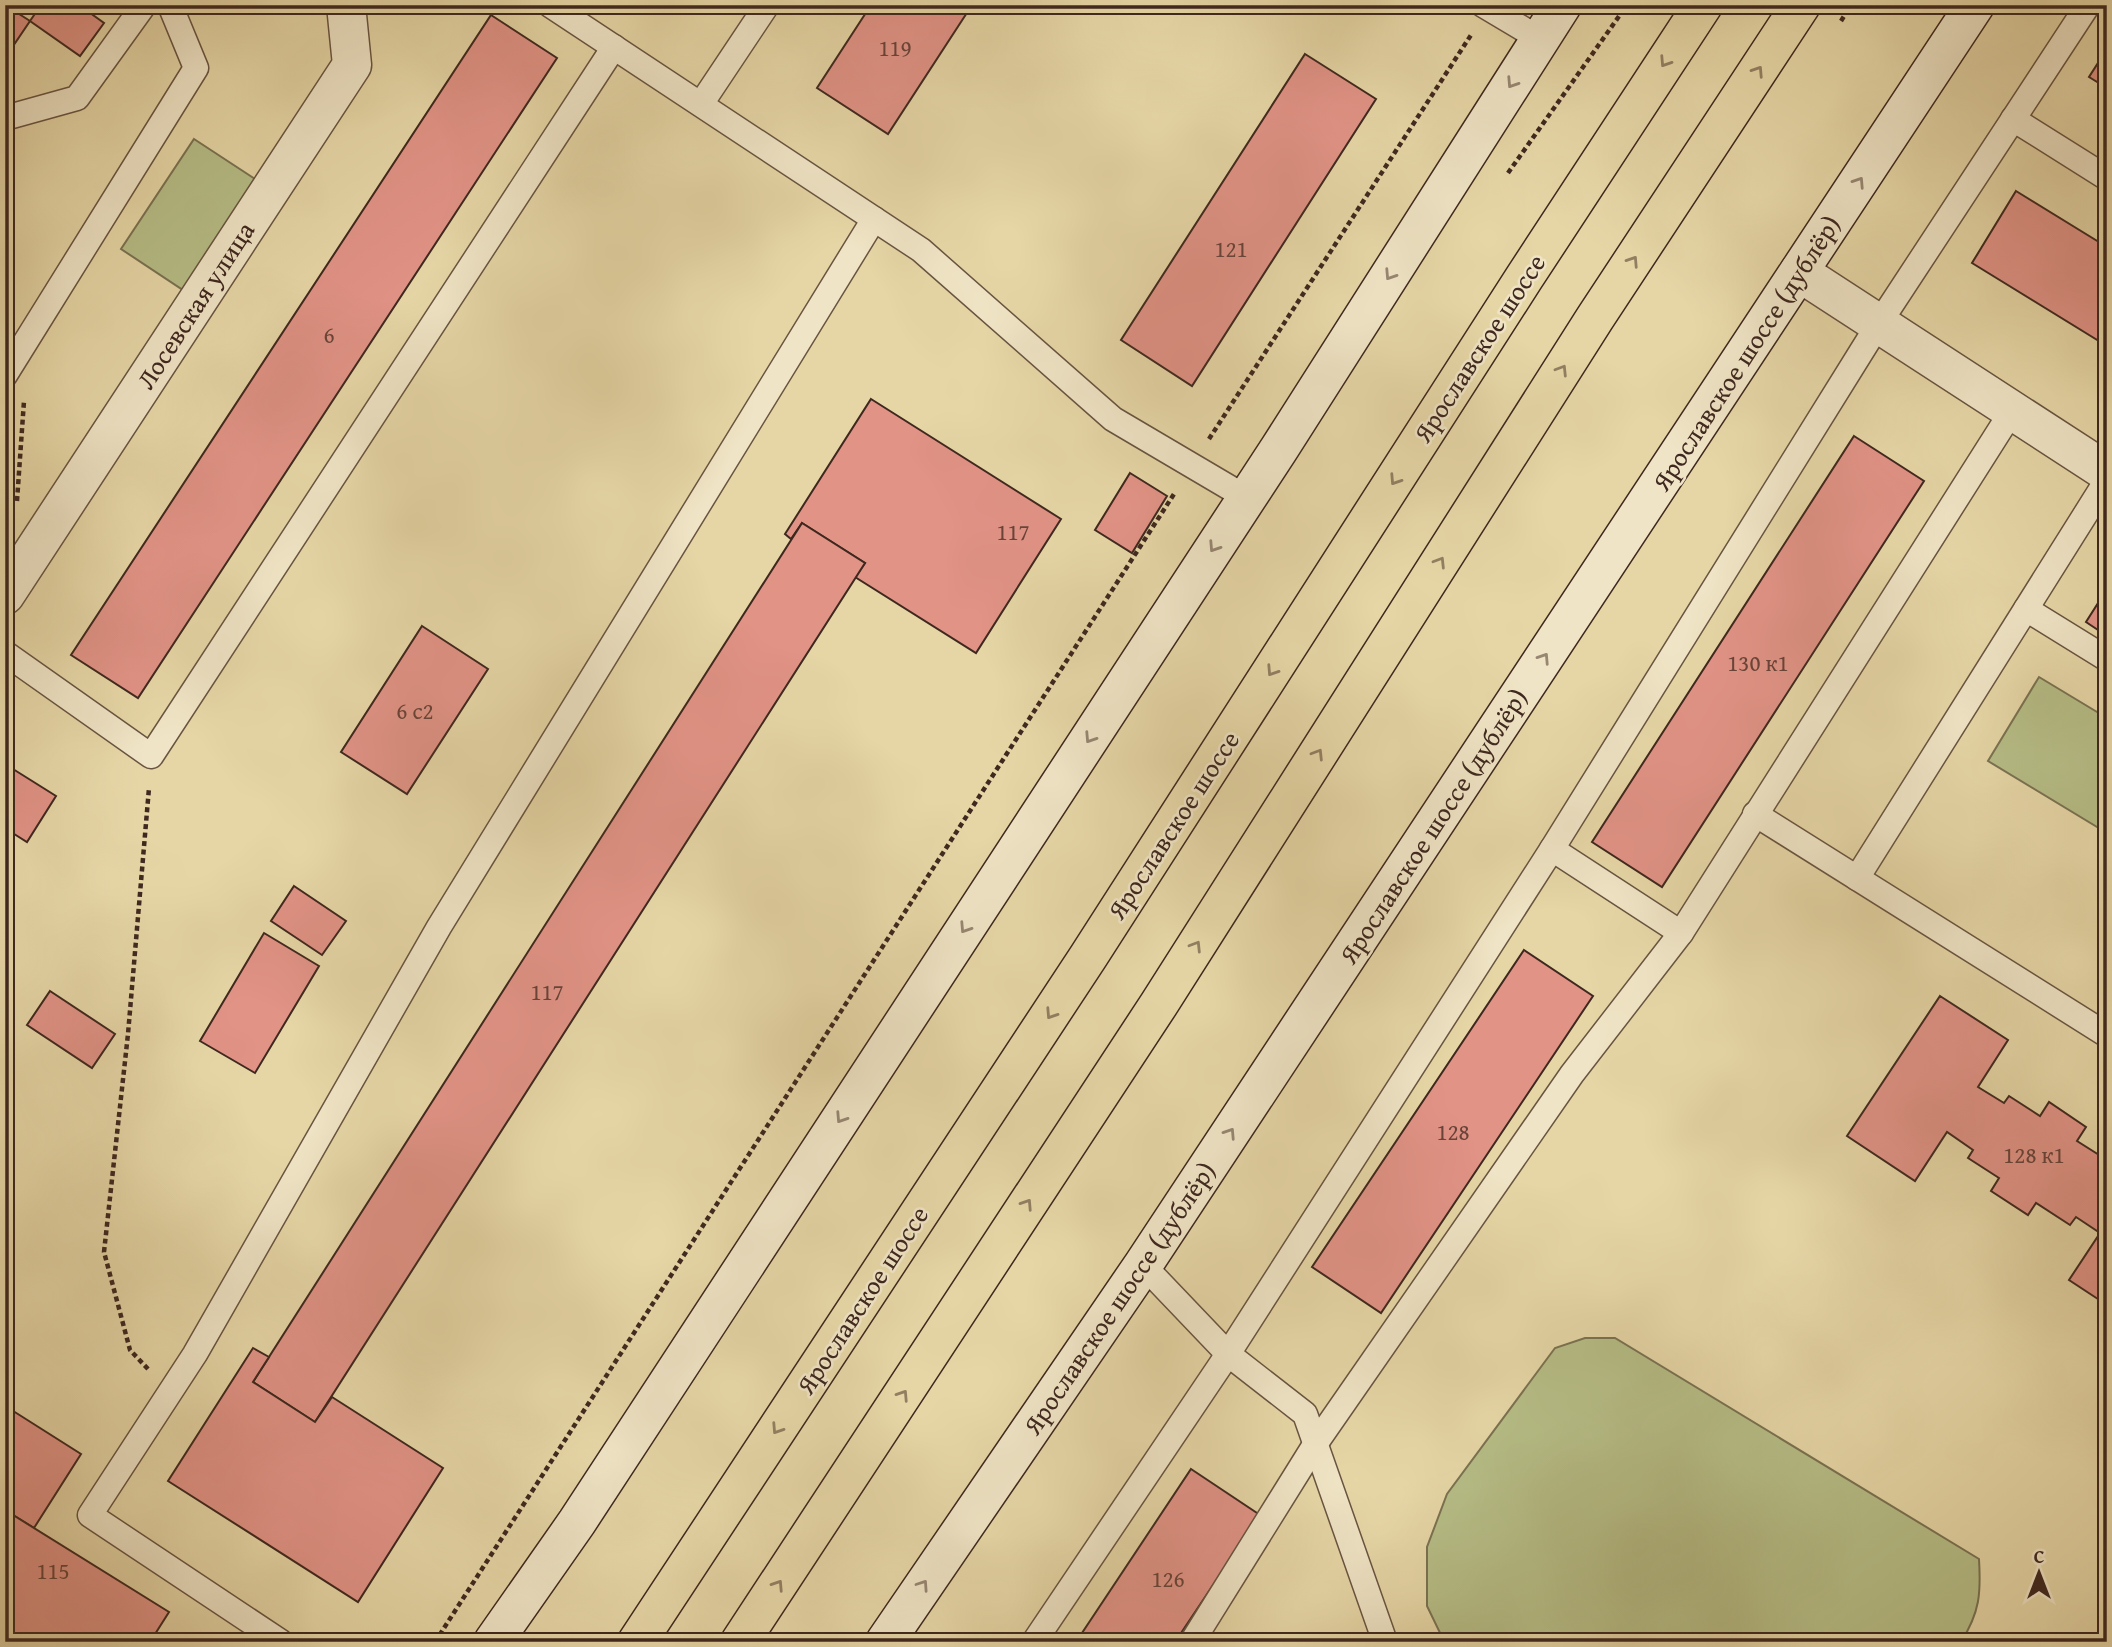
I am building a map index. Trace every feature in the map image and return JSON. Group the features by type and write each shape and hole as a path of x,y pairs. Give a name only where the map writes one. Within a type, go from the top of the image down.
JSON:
{"main road":[{"name":"Ярославское шоссе","path":"637,1642 1088,957 1517,289 1703,5"},
{"path":"740,1642 1159,1004 1581,341 1801,5"}],"street":[{"name":"Лосевская улица","path":"5,595 352,65 346,5"},
{"path":"492,1642 577,1522 1247,498 1562,5"},
{"name":"Ярославское шоссе (дублёр)","path":"885,1642 1143,1265 1975,5"},
{"path":"1799,272 2107,472"}],"lane":[{"path":"5,118 76,98 144,5"},
{"path":"5,375 196,68 170,5"},
{"path":"550,5 921,250 1113,419 1247,498"},
{"path":"701,104 766,5"},
{"path":"1034,1642 1228,1354 1552,849 1878,325 2088,5"},
{"path":"1486,7 1540,39"},
{"path":"5,653 152,756 614,47"},
{"path":"2013,119 2107,178"},
{"path":"281,1642 90,1516 195,1354 439,927 874,219"},
{"path":"1192,1642 1316,1443 1572,1074 1681,933 2012,411"},
{"path":"1857,878 2107,480"},
{"path":"2026,609 2107,659"},
{"path":"1755,814 2107,1035"},
{"path":"1552,849 1681,933"},
{"path":"1143,1265 1228,1354 1306,1414 1385,1642"}],"path":[{"path":"1508,173 1627,5"},
{"path":"435,1642 1486,7"},
{"path":"17,504 28,341"},
{"path":"152,756 128,1034 104,1252 130,1350 171,1392"}],"green space":[{"path":"194,139 255,179 183,290 121,249"},
{"path":"2039,677 2107,718 2107,833 1988,761"},
{"path":"1585,1338 1615,1338 1979,1559 1980,1582 1976,1612 1961,1642 1448,1642 1441,1635 1427,1606 1427,1547 1447,1494 1555,1348"}],"building":[{"path":"5,5 30,21 5,58"},
{"path":"41,5 79,5 104,23 80,56 30,21"},
{"path":"871,5 972,5 888,134 817,88"},
{"path":"491,15 557,58 138,698 71,655"},
{"path":"2107,49 2107,88 2089,77"},
{"path":"1305,54 1376,99 1192,386 1121,340"},
{"path":"2016,191 2107,247 2107,346 1972,263"},
{"path":"871,399 1061,519 976,653 855,577 865,563 802,523 791,539 785,534"},
{"path":"1854,436 1924,481 1662,887 1592,842"},
{"path":"1130,473 1167,496 1132,553 1095,530"},
{"path":"802,523 865,563 315,1422 253,1382"},
{"path":"2107,589 2107,636 2086,622"},
{"path":"422,626 488,669 407,794 341,752"},
{"path":"5,764 56,796 27,842 11,832 5,841"},
{"path":"294,886 346,921 322,955 271,921"},
{"path":"264,933 319,966 255,1073 200,1041"},
{"path":"1524,950 1593,996 1381,1313 1312,1267"},
{"path":"50,991 115,1034 92,1068 27,1025"},
{"path":"1940,996 2008,1040 1978,1087 2004,1103 2009,1096 2040,1116 2049,1102 2086,1127 2077,1141 2107,1160 2107,1305 2069,1280 2100,1233 2076,1217 2070,1225 2036,1203 2028,1215 1991,1191 1999,1178 1968,1158 1973,1150 1947,1132 1915,1181 1847,1136"},
{"path":"253,1348 269,1357 253,1382 315,1422 332,1397 443,1468 358,1602 168,1481"},
{"path":"10,1409 81,1454 34,1528 5,1510 5,1416"},
{"path":"1191,1469 1260,1515 1175,1642 1076,1642"},
{"path":"5,1510 169,1612 150,1642 5,1642"}]}
